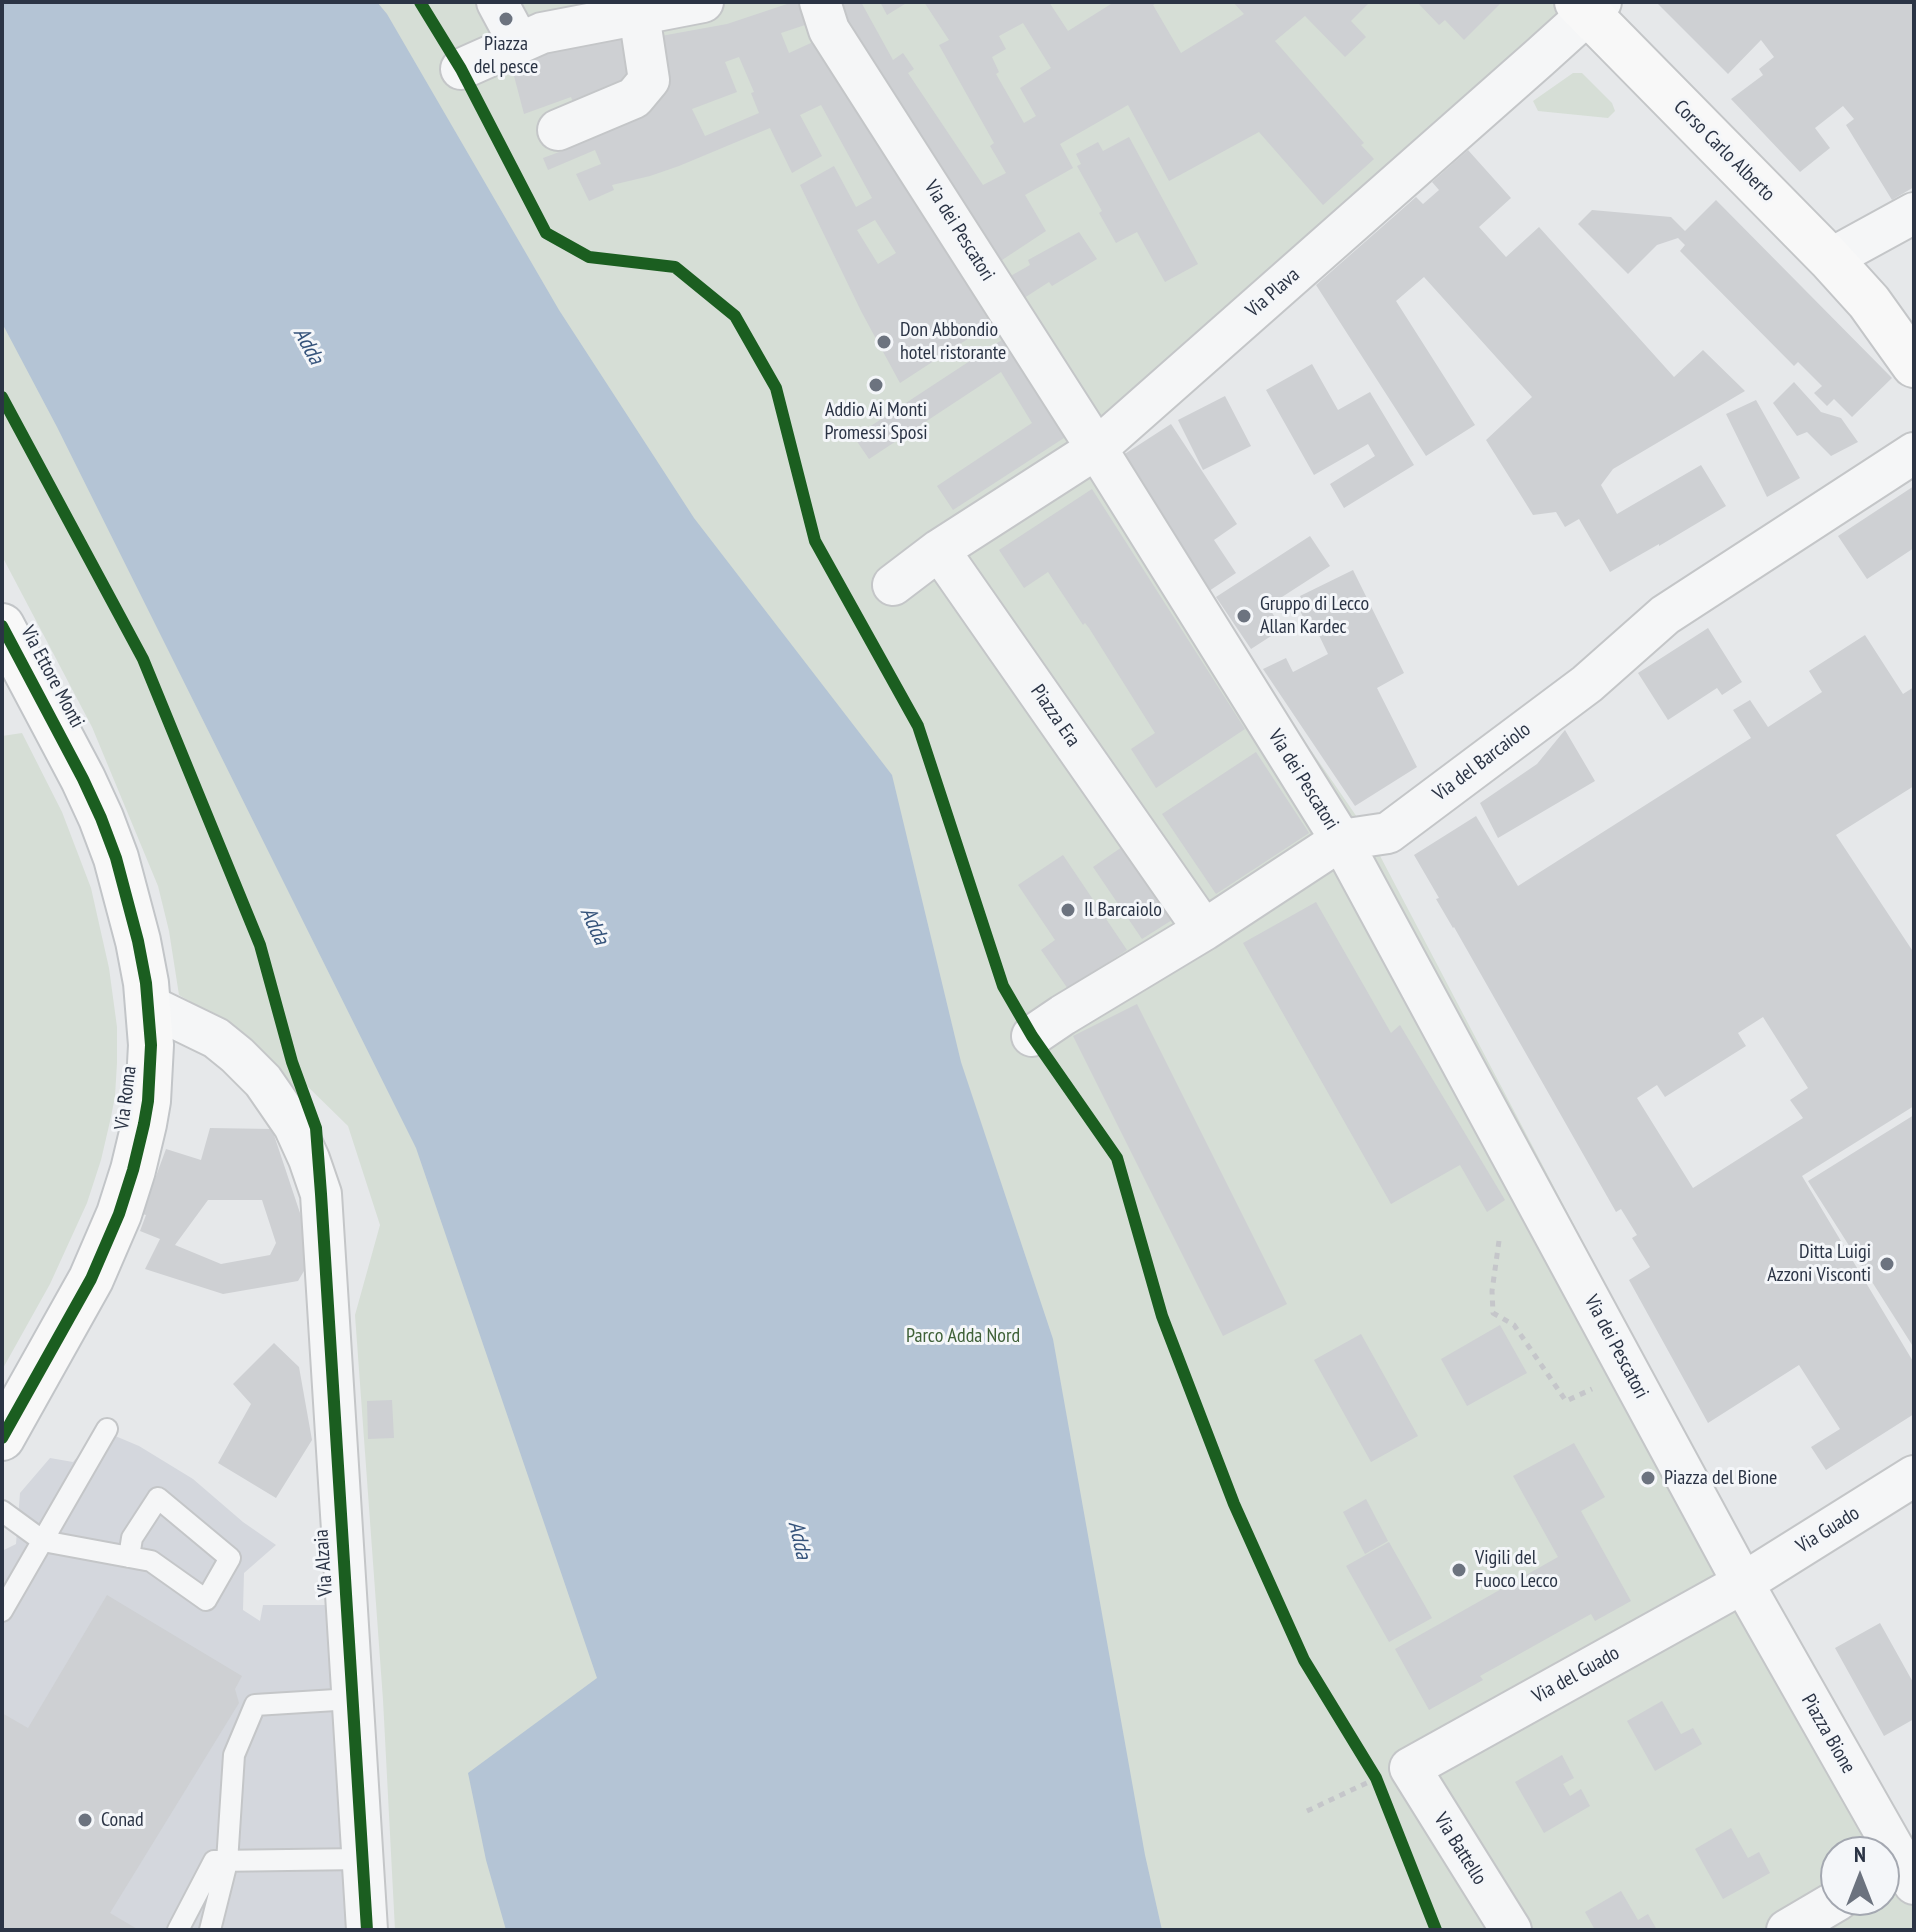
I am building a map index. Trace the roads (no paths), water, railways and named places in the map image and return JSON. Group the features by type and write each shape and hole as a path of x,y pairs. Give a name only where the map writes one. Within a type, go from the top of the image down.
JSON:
{"main road":[{"name":"Corso Carlo Alberto","path":"1589,6 1869,302 1914,365"},
{"name":"Corso Carlo Alberto","path":"1869,302 1914,329"},
{"name":"Via Ettore Monti","path":"2,626 66,746"},
{"name":"Via Roma","path":"2,1438 91,1279 110,1236 139,1147 148,1101 151,1045 138,941 116,858 97,808 66,746"}],"street":[{"path":"497,2 519,43"},
{"path":"461,69 542,33 703,2"},
{"name":"Via dei Pescatori","path":"820,2 829,30 1341,840 1743,1583"},
{"name":"Via Plava","path":"939,550 1096,449 1589,6"},
{"path":"558,130 634,98 649,80 639,14"},
{"path":"1830,259 1914,213"},
{"name":"Via del Barcaiolo","path":"1032,1036 1204,930 1341,840 1388,833 1587,684 1665,615 1914,453"},
{"path":"893,585 939,550"},
{"name":"Piazza Era","path":"939,550 1204,930"},
{"name":"Via Alzaia","path":"148,1005 216,1038 250,1068 294,1126 321,1194 367,1930"},
{"name":"Via Guado","path":"1743,1583 1914,1476"},
{"name":"Via del Guado","path":"1389,1779 1743,1583"},
{"name":"Piazza Bione","path":"1743,1583 1880,1836"},
{"name":"Via Battello","path":"1389,1779 1511,1930"},
{"path":"1787,1930 1820,1911"}],"lane":[{"path":"2,1611 107,1429"},
{"path":"2,1511 43,1541 129,1557 151,1561 206,1600 230,1558 158,1498 132,1538 129,1557"},
{"path":"210,1930 227,1862 234,1755 255,1705 352,1699"},
{"path":"178,1930 214,1861 362,1859"}],"water":[{"name":"Adda","path":"2,2 377,2 387,14 559,310 694,518 892,775 961,1062 1053,1339 1145,1855 1162,1930 506,1930 486,1860 468,1773 597,1678 416,1148 57,427 2,323"}],"place":[{"name":"Piazza del pesce","path":"506,19"},
{"name":"Don Abbondio hotel ristorante","path":"884,342"},
{"name":"Addio Ai Monti Promessi Sposi","path":"876,385"},
{"name":"Gruppo di Lecco Allan Kardec","path":"1244,616"},
{"name":"Il Barcaiolo","path":"1068,910"},
{"name":"Ditta Luigi Azzoni Visconti","path":"1887,1264"},
{"name":"Piazza del Bione","path":"1648,1478"},
{"name":"Vigili del Fuoco Lecco","path":"1459,1570"},
{"name":"Conad","path":"85,1820"}],"park label":[{"name":"Parco Adda Nord","path":"963,1336"}]}
